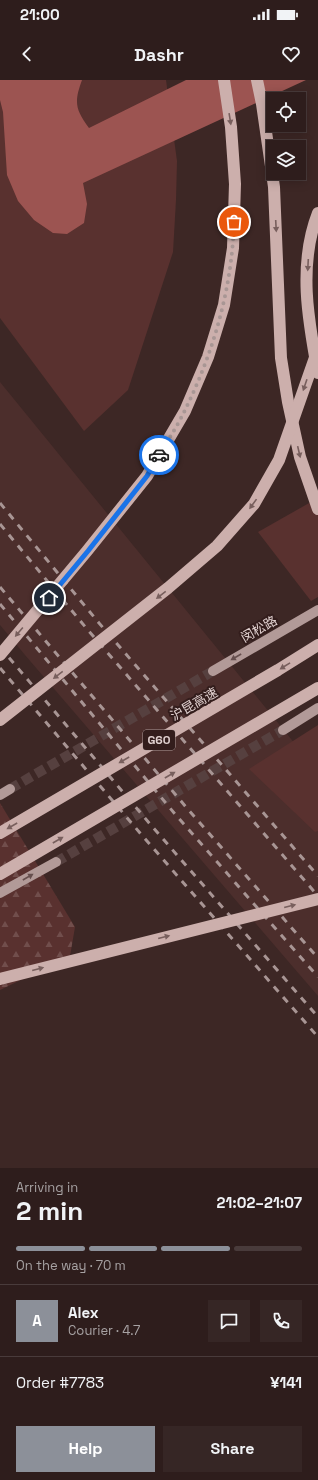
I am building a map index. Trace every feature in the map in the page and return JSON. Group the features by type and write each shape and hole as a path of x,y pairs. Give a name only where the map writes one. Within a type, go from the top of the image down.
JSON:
{"highway":[{"path":"0,655 88,551 147,476 185,410 208,357 224,305 233,248 235,184 231,127 224,80"},
{"path":"258,80 274,187 282,365 288,402 300,457 318,509"},
{"path":"318,213 308,256 306,292 309,325 318,373"},
{"path":"0,720 168,588 217,546 254,504 279,460 318,349"},
{"name":"沪昆高速","path":"0,833 318,646"},
{"name":"G60","path":"0,874 318,688"},
{"path":"0,979 318,899"}],"main road":[{"name":"闵松路","path":"213,671 318,610"},
{"path":"283,730 318,708"},
{"path":"0,795 10,789"},
{"path":"0,893 56,862"}],"shaded area":[{"path":"0,80 82,80 77,105 81,116 89,128 186,80 306,80 280,92 266,92 266,98 83,183 87,204 84,223 67,234 53,233 34,220 18,201 7,175 3,112 0,100"},
{"path":"0,382 318,772 318,996 0,625"}],"green space":[{"path":"0,80 166,80 177,161 173,252 128,390 84,431 0,318"},
{"path":"318,498 318,597 311,601 258,532"},
{"path":"318,725 318,831 315,832 249,769"},
{"path":"0,803 75,927 70,956 0,990"}],"tunnel":[{"path":"10,789 213,671"},
{"path":"56,862 283,730"}],"railway":[{"path":"0,503 99,623 318,876"},
{"path":"0,524 87,629 318,896"},
{"path":"0,587 186,807 318,958"},
{"path":"0,604 175,814 318,977"},
{"path":"0,647 150,824 318,1017"},
{"path":"0,668 140,833 318,1037"}],"way so far":[{"path":"159,455 185,410 208,357 224,305 233,248 234,222"}],"route":[{"path":"49,598 147,476 159,455"}]}
